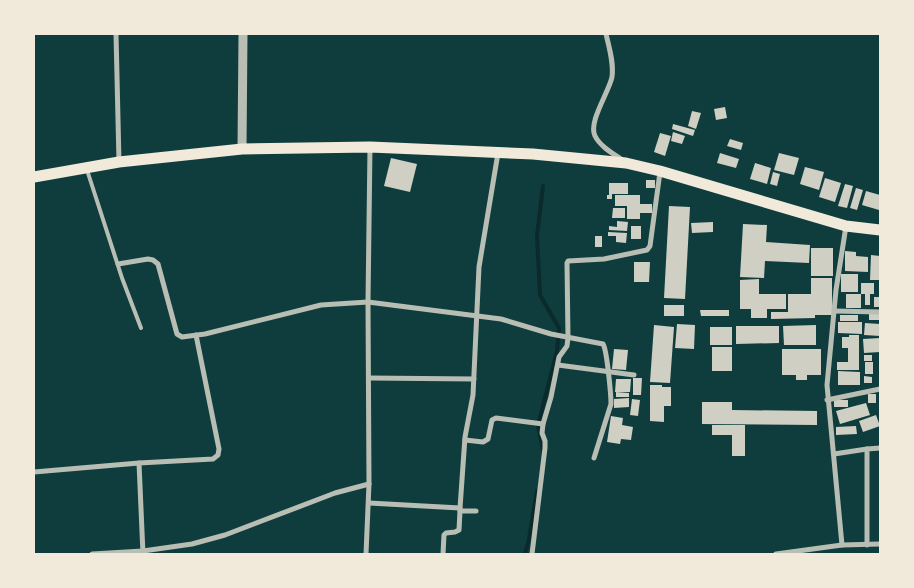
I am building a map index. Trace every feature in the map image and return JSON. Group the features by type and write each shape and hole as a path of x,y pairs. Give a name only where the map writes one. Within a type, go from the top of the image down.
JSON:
{"main road":[{"path":"34,177 119,162 242,149 370,147 498,152 592,158 626,163 660,171 846,226 880,230"}],"street":[{"path":"116,34 119,162"},
{"path":"242,149 243,34"},
{"path":"606,34 612,79 593,127 595,136 604,147 626,163"},
{"path":"366,554 370,484 368,302 370,147"},
{"path":"443,554 444,534 459,530 465,440 473,395 477,285 482,243 498,152"},
{"path":"532,554 545,448 542,433 543,424 551,397 559,357 567,346 568,338 567,263 568,261 604,259 647,250 650,246 660,171"},
{"path":"842,546 827,385 834,311 846,226"},
{"path":"118,264 148,259 158,264 177,334 182,337 321,305 368,302 501,319 551,334 603,344 606,348 612,394 611,404 594,458"},
{"path":"834,311 880,312"},
{"path":"34,472 214,459 218,455 219,449 196,335"},
{"path":"558,365 634,375"},
{"path":"369,378 474,379"},
{"path":"827,400 880,389"},
{"path":"465,440 483,442 488,439 492,420 496,418 543,424"},
{"path":"834,454 880,448"},
{"path":"867,449 867,545"},
{"path":"139,463 143,553"},
{"path":"92,554 143,553 192,544 225,535 328,495 370,484"},
{"path":"369,503 476,511"},
{"path":"776,554 842,546 880,544"}],"lane":[{"path":"86,168 141,328"}],"building":[{"path":"725,107 727,118 716,120 714,109"},
{"path":"692,111 701,113 696,129 688,126"},
{"path":"673,124 695,130 693,136 672,129"},
{"path":"673,132 685,136 682,144 671,141"},
{"path":"660,133 671,136 665,156 654,152"},
{"path":"730,139 743,143 741,150 727,146"},
{"path":"720,153 739,159 736,168 717,163"},
{"path":"779,153 799,158 794,175 774,170"},
{"path":"391,158 417,164 410,192 384,186"},
{"path":"755,163 771,168 767,184 750,179"},
{"path":"805,167 824,172 819,190 800,184"},
{"path":"773,172 780,174 777,186 770,184"},
{"path":"825,178 841,183 835,202 819,197"},
{"path":"646,180 655,180 655,188 646,188"},
{"path":"609,183 628,183 628,194 612,194 612,199 607,199"},
{"path":"845,184 853,186 847,208 838,206"},
{"path":"856,188 863,190 857,210 850,208"},
{"path":"866,191 880,195 879,210 862,205"},
{"path":"615,195 640,195 640,204 652,204 652,213 640,213 640,219 627,219 627,206 615,206"},
{"path":"669,206 690,207 685,299 664,298"},
{"path":"613,208 625,208 625,218 612,218"},
{"path":"617,221 628,222 627,231 609,230 609,226 617,227"},
{"path":"713,222 713,232 692,233 691,223"},
{"path":"743,224 767,225 766,242 810,245 809,263 765,261 764,278 740,277"},
{"path":"631,226 641,226 641,239 631,239"},
{"path":"608,232 627,233 626,243 616,242 616,236 608,236"},
{"path":"595,236 602,236 602,247 595,247"},
{"path":"811,248 833,248 833,276 811,276"},
{"path":"845,251 856,252 856,256 868,257 868,272 845,271"},
{"path":"871,255 880,256 880,280 870,280"},
{"path":"634,262 650,262 649,282 634,282"},
{"path":"841,274 858,274 858,292 841,292"},
{"path":"811,278 832,278 832,315 815,315 815,318 771,319 771,312 788,312 788,294 811,294"},
{"path":"759,279 759,294 786,294 786,309 767,309 767,318 751,318 751,309 740,309 740,280"},
{"path":"861,283 874,283 874,294 870,294 870,305 865,305 865,294 861,294"},
{"path":"846,294 861,294 861,308 846,308"},
{"path":"874,297 880,297 880,307 874,307"},
{"path":"664,305 684,305 684,316 664,316"},
{"path":"700,310 729,310 729,316 701,316"},
{"path":"869,314 879,314 879,320 869,320"},
{"path":"840,315 858,315 858,321 840,321"},
{"path":"838,322 862,322 862,334 838,333"},
{"path":"865,323 880,324 880,336 864,335"},
{"path":"677,324 695,325 694,349 675,348"},
{"path":"654,325 674,327 670,383 650,382"},
{"path":"816,325 816,345 784,345 783,326"},
{"path":"736,326 779,326 779,343 736,344"},
{"path":"710,327 732,327 732,345 710,345"},
{"path":"849,335 859,335 859,370 837,370 837,362 848,362 848,348 842,348 842,337 849,337"},
{"path":"880,338 880,352 864,353 863,339"},
{"path":"712,347 732,347 732,371 712,371"},
{"path":"614,349 628,350 626,370 612,369"},
{"path":"782,349 821,349 821,375 807,375 807,380 796,380 796,375 782,375"},
{"path":"864,355 872,355 872,361 864,361"},
{"path":"865,362 873,362 873,374 865,374"},
{"path":"838,371 860,372 860,385 838,385"},
{"path":"864,376 872,377 872,383 864,383"},
{"path":"633,378 642,378 641,395 633,395"},
{"path":"616,379 631,379 630,392 615,392"},
{"path":"650,385 671,387 671,406 664,406 664,422 650,421"},
{"path":"616,392 629,393 629,397 616,397"},
{"path":"868,394 876,394 876,403 868,403"},
{"path":"629,398 629,407 614,408 614,399"},
{"path":"632,399 640,400 638,416 630,415"},
{"path":"834,400 848,400 848,407 834,407"},
{"path":"702,402 732,402 732,410 817,411 817,425 702,424"},
{"path":"866,403 870,415 840,424 836,411"},
{"path":"876,415 880,426 863,432 859,421"},
{"path":"611,416 623,418 622,425 633,427 631,440 621,439 620,444 607,442"},
{"path":"712,425 745,425 745,456 732,456 732,435 712,435"},
{"path":"856,426 857,434 836,435 836,427"}],"waterway":[{"path":"543,186 537,236 540,295 559,328 557,351 538,425 543,450"},
{"path":"525,554 537,491"}]}
